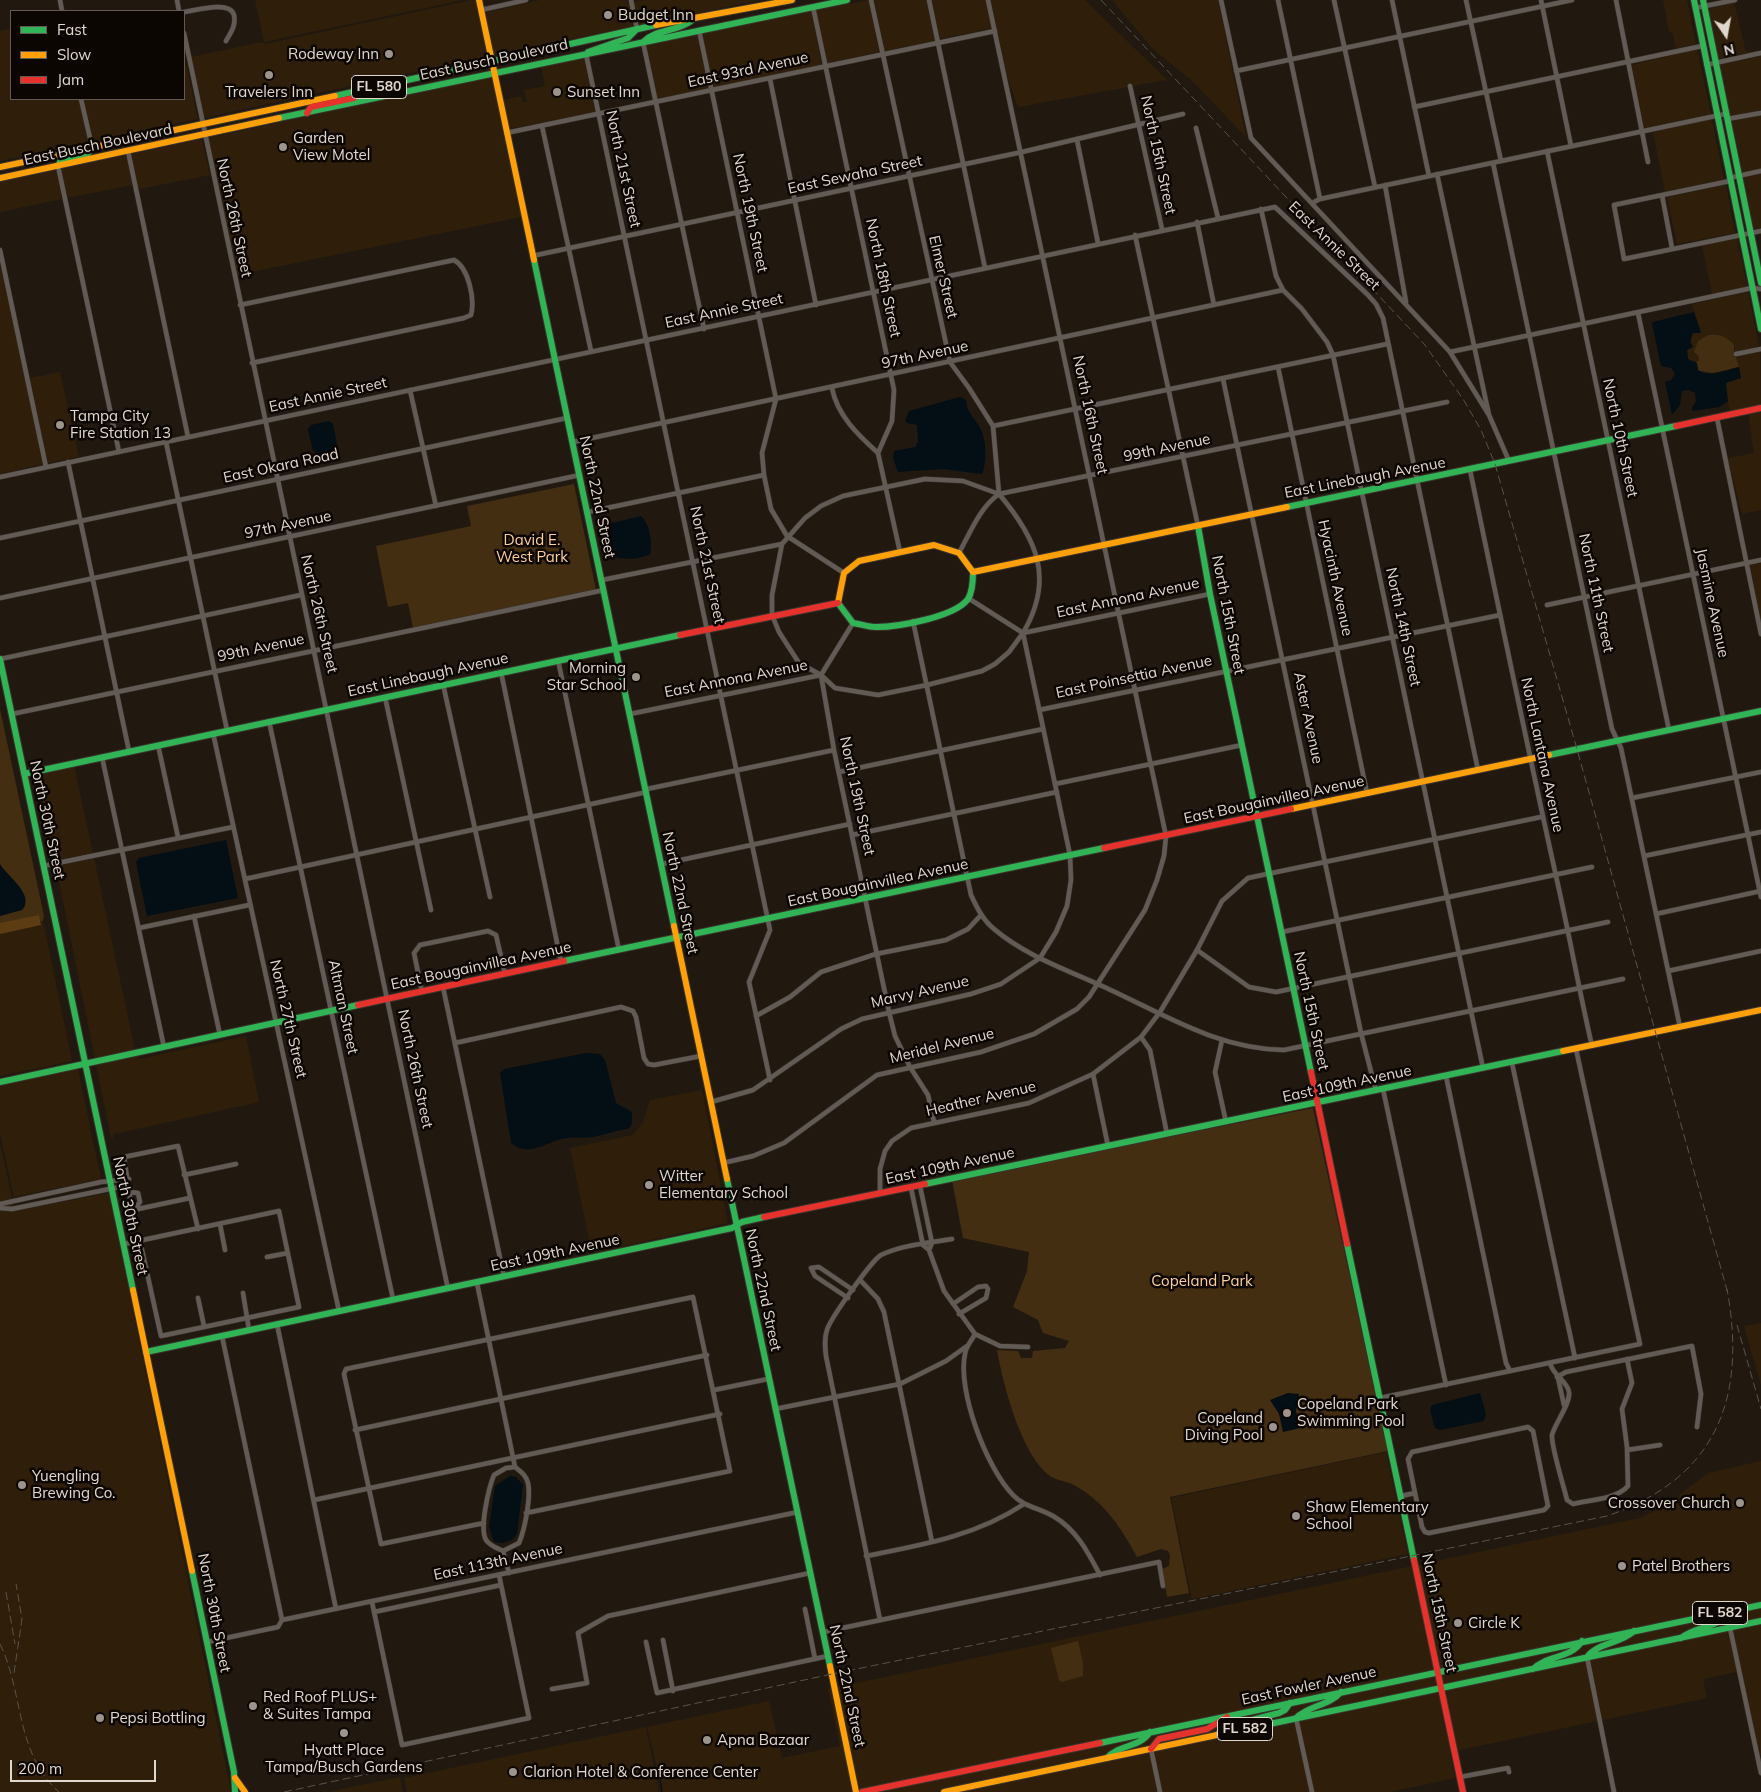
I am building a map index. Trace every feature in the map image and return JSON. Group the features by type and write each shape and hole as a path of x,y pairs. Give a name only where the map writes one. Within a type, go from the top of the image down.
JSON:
{"street":[{"name":"North 22nd Street","path":"479,0 647,791 710,1102 856,1792"},
{"path":"481,10 526,0"},
{"path":"586,54 601,45 632,37 637,29 631,0"},
{"name":"East Busch Boulevard","path":"0,167 637,29 792,0"},
{"path":"812,7 827,0"},
{"name":"East Busch Boulevard","path":"0,178 494,72 847,0"},
{"name":"Elmer Street","path":"871,0 950,362 993,426 999,494"},
{"path":"929,0 965,164 985,268"},
{"name":"North 16th Street","path":"988,0 1106,545 1133,690 1166,836"},
{"path":"1221,0 1248,130 1256,144 1450,352 1489,414"},
{"path":"1278,0 1320,199"},
{"path":"1334,0 1375,187"},
{"path":"1392,0 1429,176"},
{"path":"1466,0 1500,161"},
{"path":"1541,0 1571,146"},
{"path":"1236,71 1572,0"},
{"path":"1616,0 1648,162"},
{"path":"1694,0 1716,116 1761,329"},
{"path":"1695,8 1703,3 1735,0"},
{"path":"1703,3 1761,283"},
{"path":"185,12 222,5 228,7 233,12 235,24 226,41"},
{"name":"North 18th Street","path":"812,7 891,375 895,403 892,421 878,453"},
{"path":"693,19 681,27 651,34 642,42 704,329"},
{"name":"North 19th Street","path":"699,30 776,399 762,453 764,475 771,509 787,536 844,573"},
{"name":"East 93rd Avenue","path":"506,133 994,31"},
{"name":"North 26th Street","path":"185,38 264,421 314,649 448,1288"},
{"path":"1414,107 1702,46"},
{"path":"1706,65 1761,53"},
{"name":"North 21st Street","path":"586,54 770,930 749,982 770,1080"},
{"path":"770,79 816,304"},
{"name":"North 15th Street","path":"1130,86 1162,230"},
{"path":"307,113 311,107 354,98 367,89"},
{"path":"81,100 92,147 87,155 61,160 58,166 119,452"},
{"name":"East Annie Street","path":"1312,203 1320,199 1375,187 1716,116 1726,117 1761,112"},
{"name":"East Sewaha Street","path":"532,256 1022,152 1183,114"},
{"path":"542,126 591,351"},
{"path":"1196,128 1218,218"},
{"path":"1077,140 1098,243"},
{"path":"128,151 188,437"},
{"name":"North 10th Street","path":"1547,151 1669,730"},
{"name":"North 11th Street","path":"1493,163 1612,729 1618,741 1632,798 1680,1027"},
{"path":"1761,172 1614,205 1624,259 1761,231"},
{"path":"1437,174 1489,414 1508,461"},
{"path":"1385,185 1406,303"},
{"path":"1662,195 1672,248"},
{"name":"East Annie Street","path":"0,477 591,351 704,329 1135,235 1275,207 1376,304 1383,318 1387,344"},
{"name":"North 14th Street","path":"1261,209 1276,276 1282,290 1310,320 1333,355 1483,1068"},
{"path":"1197,222 1214,305"},
{"name":"North 15th Street","path":"1135,235 1198,526 1210,594 1256,815 1464,1792"},
{"path":"0,250 46,467"},
{"path":"240,305 454,260 463,266 469,286 473,307 470,315 464,318 252,363"},
{"path":"1450,352 1752,288 1761,289"},
{"name":"97th Avenue","path":"573,442 1282,290"},
{"name":"Jasmine Avenue","path":"1638,313 1761,897"},
{"path":"993,426 1387,344 1478,770"},
{"path":"1736,354 1761,349"},
{"name":"Hyacinth Avenue","path":"1278,367 1367,793"},
{"name":"Aster Avenue","path":"1224,378 1361,1033 1380,1090 1446,1385"},
{"path":"832,388 834,400 851,426 878,453 900,552"},
{"path":"410,390 436,506"},
{"name":"99th Avenue","path":"999,494 1183,458 1447,402"},
{"name":"East Linebaugh Avenue","path":"973,572 1761,408"},
{"name":"East Okara Road","path":"0,538 567,418"},
{"path":"1717,418 1761,634"},
{"path":"166,442 227,730"},
{"path":"68,462 129,751"},
{"name":"North Lantana Avenue","path":"1470,470 1529,759 1556,875 1578,988 1592,1046"},
{"name":"97th Avenue","path":"0,598 580,475"},
{"path":"588,512 764,475"},
{"path":"852,623 821,675 800,663 779,632 772,615 772,595 782,544 804,518 821,506 843,496 885,486 925,479 963,481 999,494 1023,525 1039,559 1040,580 1033,618 1024,633 968,598"},
{"path":"959,553 991,500 999,494"},
{"path":"602,580 782,544"},
{"path":"934,545 952,549 959,553 973,572 973,585 968,598 952,611 913,621 876,627 852,623 838,603 844,573 859,561 934,545"},
{"path":"1547,605 1761,560"},
{"name":"99th Avenue","path":"12,714 314,649 604,590"},
{"path":"0,659 301,594"},
{"name":"East Annona Avenue","path":"630,714 821,675 835,688 878,695 927,685 982,671 1009,652 1024,633 1210,594"},
{"name":"East Linebaugh Avenue","path":"24,774 385,696 772,615 838,603"},
{"name":"East Poinsettia Avenue","path":"1039,710 1500,615"},
{"path":"913,621 971,895 981,915 1004,937 1023,950 1160,1012 1191,1030 1222,1040 1265,1050 1284,1050 1623,979"},
{"name":"Marvy Avenue","path":"710,1102 753,1090 841,1029 862,1019 971,994 1001,984 1040,958 1056,932 1067,906 1071,880 1070,855 1024,633"},
{"name":"North 30th Street","path":"0,659 207,1642 235,1778 235,1792"},
{"path":"558,660 619,950"},
{"path":"501,672 561,962"},
{"name":"North 19th Street","path":"821,675 834,750 895,1036 910,1067 928,1095 934,1122"},
{"path":"443,684 490,897"},
{"path":"385,696 431,910"},
{"name":"East Bougainvillea Avenue","path":"0,1082 677,937 1166,836 1256,815 1761,711"},
{"name":"Altman Street","path":"269,721 393,1299"},
{"path":"839,772 1043,729"},
{"name":"North 27th Street","path":"213,733 275,1019 278,1023 339,1311"},
{"path":"158,744 178,838"},
{"path":"1055,784 1151,765 1242,744"},
{"path":"244,879 834,750"},
{"path":"102,757 164,1047"},
{"path":"1632,798 1761,772"},
{"path":"852,835 1057,792"},
{"name":"Heather Avenue","path":"880,1193 879,1180 882,1160 892,1141 911,1128 1029,1103 1093,1074 1141,1037 1160,1012 1197,950 1222,900 1248,878 1542,817"},
{"path":"662,864 850,824"},
{"path":"44,866 234,827"},
{"path":"1644,856 1761,832"},
{"name":"Meridel Avenue","path":"723,1163 753,1156 784,1143 877,1075 981,1052 1034,1034 1077,1010 1089,997 1145,910 1164,856 1166,836"},
{"path":"1282,932 1592,867"},
{"path":"1656,914 1760,891"},
{"path":"139,928 250,905"},
{"path":"756,1016 790,997 821,972 876,954 946,940 968,928 981,915"},
{"path":"194,916 220,1035"},
{"path":"1197,950 1250,987 1276,992 1458,952 1608,922"},
{"path":"422,992 414,953 420,945 488,931 496,935 505,974"},
{"path":"1668,971 1761,951"},
{"path":"443,988 504,1277"},
{"path":"455,1043 621,1007 633,1011 636,1017 644,1058 648,1064 654,1066 701,1056"},
{"name":"East 109th Avenue","path":"146,1352 477,1283 736,1226 742,1222 1761,1010"},
{"path":"1141,1037 1150,1050 1167,1134"},
{"path":"1222,1040 1215,1072 1226,1122"},
{"path":"1380,1398 1640,1344 1576,1050"},
{"path":"1512,1063 1575,1358"},
{"path":"1093,1074 1108,1146"},
{"path":"1446,1076 1506,1363 1510,1371"},
{"path":"190,1198 138,1209 137,1206 131,1204 124,1157 178,1146 198,1229"},
{"path":"184,1175 236,1164"},
{"path":"0,1206 110,1180 128,1179"},
{"path":"0,1206 12,1208 129,1186"},
{"path":"920,1186 932,1243 929,1250"},
{"path":"911,1188 923,1244 929,1250 939,1280 959,1314 974,1334 1000,1346 1028,1347"},
{"path":"130,1192 138,1193 140,1202 137,1206"},
{"path":"124,1244 279,1211 299,1307 204,1326 198,1298"},
{"path":"220,1224 225,1250"},
{"path":"880,1620 824,1344 827,1328 868,1267 878,1257 889,1252 952,1239"},
{"name":"North 30th Street","path":"140,1241 160,1336 204,1326"},
{"path":"267,1257 288,1253"},
{"path":"848,1298 815,1276 811,1268 819,1267 853,1290"},
{"path":"861,1280 878,1299 884,1312 932,1542"},
{"path":"477,1283 515,1467 524,1474 528,1483 526,1513 519,1543 503,1551"},
{"path":"953,1304 978,1287 986,1286 988,1289 986,1298 959,1314"},
{"path":"243,1293 249,1330"},
{"path":"484,1523 381,1544 355,1430 344,1374 346,1369 693,1297 720,1414 730,1471 526,1513"},
{"path":"277,1324 336,1609"},
{"path":"974,1334 964,1356 966,1384 970,1407 981,1442 994,1470 1012,1495 1024,1504 1053,1516 1074,1532 1088,1552 1100,1575"},
{"path":"222,1336 282,1620"},
{"path":"775,1409 900,1384 946,1361 967,1346"},
{"path":"1557,1376 1566,1372 1692,1346 1701,1394 1697,1427"},
{"path":"355,1430 707,1354"},
{"path":"1550,1363 1552,1371 1569,1390 1568,1400 1564,1405 1552,1437 1569,1503 1602,1498 1624,1490 1628,1483 1627,1450 1622,1407 1632,1383 1627,1359"},
{"path":"1557,1376 1564,1405"},
{"path":"714,1390 768,1379"},
{"path":"314,1500 720,1414"},
{"path":"1531,1428 1548,1508 1427,1533 1422,1527 1415,1493 1408,1459 1412,1452 1531,1428"},
{"path":"1627,1450 1660,1445"},
{"path":"503,1551 486,1540 484,1523 494,1474 506,1468 515,1467"},
{"path":"1401,1496 1415,1493"},
{"path":"866,1556 932,1542 978,1529 1004,1518 1024,1504"},
{"name":"East 113th Avenue","path":"207,1642 278,1628 282,1620 798,1512"},
{"path":"503,1551 508,1573"},
{"path":"823,1632 1159,1562 1163,1586"},
{"path":"552,1689 588,1683 578,1633 608,1616 810,1573"},
{"path":"372,1602 402,1745 529,1718 499,1575"},
{"path":"374,1612 501,1585"},
{"name":"East Fowler Avenue","path":"862,1792 1761,1604"},
{"path":"804,1608 815,1659"},
{"path":"1681,1638 1687,1630 1724,1620 1730,1611"},
{"name":"East Fowler Avenue","path":"944,1792 1761,1621"},
{"path":"1730,1628 1761,1773"},
{"path":"1614,1792 1587,1658 1596,1648 1628,1639 1634,1631"},
{"path":"663,1640 673,1691"},
{"path":"646,1642 657,1693 828,1656"},
{"path":"1533,1669 1542,1660 1574,1652 1582,1642"},
{"path":"1312,1792 1296,1718 1303,1710 1328,1702 1336,1698 1341,1692"},
{"path":"1218,1734 1225,1727 1283,1712 1290,1703"},
{"path":"1160,1792 1151,1749 1159,1739 1207,1729 1230,1716"},
{"path":"1106,1758 1113,1751 1145,1740 1150,1732"},
{"path":"1460,1777 1508,1768 1509,1772"},
{"name":"North 30th Street","path":"235,1778 245,1792"}],"shaded area":[{"path":"255,0 463,0 264,42"},
{"path":"476,0 489,56 203,118 191,57 262,42 265,44"},
{"path":"540,0 626,0 627,4 629,3 634,26 493,55 484,13"},
{"path":"645,0 760,0 639,25 634,2"},
{"path":"869,0 879,52 827,64 816,10"},
{"path":"874,0 926,0 935,41 884,51"},
{"path":"931,0 985,0 992,28 940,39"},
{"path":"991,0 1085,0 1169,82 1165,80 1133,86 1132,83 1127,84 1128,87 1018,107 1007,76"},
{"path":"1112,0 1218,0 1246,137 1193,82 1151,47"},
{"path":"1663,0 1687,0 1696,44 1676,48 1672,32 1669,31"},
{"path":"1734,3 1746,52 1761,50 1718,59 1708,9"},
{"path":"811,11 822,65 713,88 702,32"},
{"path":"10,29 10,100 79,100 88,142 0,161 0,31"},
{"path":"697,33 709,89 656,99 645,45"},
{"path":"1697,49 1711,114 1644,128 1632,65"},
{"path":"1761,56 1761,110 1729,116 1719,65"},
{"path":"584,57 595,112 508,129 503,100 521,96 522,102 527,102 524,90 545,86 541,66"},
{"path":"185,59 198,119 93,141 84,100 185,100"},
{"path":"493,76 521,217 236,275 207,138"},
{"path":"1761,115 1761,169 1741,173 1730,121"},
{"path":"1712,119 1724,180 1665,192 1653,132"},
{"path":"202,139 210,175 139,189 131,154"},
{"path":"127,155 133,185 67,198 61,169"},
{"path":"56,170 62,199 0,212 0,182"},
{"path":"1761,174 1761,228 1753,229 1742,178"},
{"path":"1726,185 1735,233 1677,244 1667,197"},
{"path":"1737,238 1747,286 1712,294 1702,245"},
{"path":"0,262 43,464 0,474"},
{"path":"1748,292 1759,346 1735,352 1734,345 1709,335 1697,342 1699,360 1693,362 1688,359 1687,350 1692,348 1691,336 1693,333 1701,332 1692,304"},
{"path":"1694,312 1701,333 1693,333 1690,342 1693,347 1687,350 1688,359 1697,363 1698,370 1708,373 1718,373 1739,367 1741,378 1726,383 1728,401 1719,407 1693,411 1692,408 1696,401 1695,393 1689,390 1682,391 1680,405 1672,415 1665,382 1671,380 1675,374 1671,368 1661,366 1652,324 1653,322"},
{"path":"1760,352 1761,405 1730,412 1725,387 1726,382 1741,378 1736,357"},
{"path":"60,372 79,457 48,463 30,378"},
{"path":"960,397 966,400 968,409 978,424 984,439 985,457 982,474 943,469 898,472 893,458 894,451 915,447 918,441 917,425 907,423 905,420 909,411"},
{"path":"1761,411 1761,510 1742,514 1728,458 1754,453 1748,414"},
{"path":"329,421 333,424 338,450 320,455 313,451 308,429 311,425"},
{"path":"641,516 647,524 650,534 650,555 633,559 617,558 610,542 608,524"},
{"path":"1761,563 1761,623 1750,565"},
{"path":"74,766 93,853 54,860 37,774"},
{"path":"226,840 238,898 147,916 136,862 139,858"},
{"path":"94,858 135,1050 95,1059 56,866"},
{"path":"0,864 23,892 25,904 22,910 0,916"},
{"path":"39,915 41,925 0,934 0,923"},
{"path":"43,921 72,1061 0,1076 0,930"},
{"path":"246,1036 259,1102 114,1134 112,1141 96,1065 138,1055 139,1059"},
{"path":"586,1053 600,1054 605,1060 616,1103 632,1112 632,1124 628,1129 593,1137 559,1139 532,1149 518,1147 511,1143 500,1073 504,1069"},
{"path":"78,1069 101,1179 14,1197 0,1134 0,1085"},
{"name":"Witter Elementary School","path":"702,1090 728,1223 592,1253 570,1148 633,1135 643,1122 650,1100"},
{"path":"0,1144 15,1211 109,1193 231,1792 0,1792"},
{"path":"1761,1323 1761,1385 1744,1326"},
{"name":"Copeland Park Swimming Pool","path":"1288,1393 1299,1394 1296,1411 1300,1428 1283,1432 1279,1414 1270,1400"},
{"path":"1480,1393 1486,1414 1484,1421 1440,1430 1435,1428 1430,1410 1432,1405"},
{"path":"1386,1452 1408,1554 1192,1599 1171,1498"},
{"path":"1761,1461 1761,1755 1759,1755 1742,1671 1703,1679 1707,1698 1450,1752 1455,1778 1390,1792 663,1792 647,1727 769,1701 782,1758 840,1746 828,1689 1640,1518 1664,1507 1708,1473"},
{"path":"510,1476 516,1477 523,1485 517,1534 512,1540 503,1543 494,1542 489,1527 495,1486"},
{"path":"646,1727 659,1792 407,1792 404,1778"},
{"path":"400,1777 403,1792 328,1792"}],"green space":[{"path":"1708,335 1722,336 1734,345 1734,357 1736,357 1739,367 1713,373 1698,371 1696,362 1699,360 1698,355 1694,352 1698,341"},
{"name":"David E. West Park","path":"574,484 596,590 413,628 408,603 388,607 376,546 471,526 467,506"},
{"path":"0,709 44,916 43,921 0,930"},
{"name":"Copeland Park","path":"1313,1108 1388,1451 1170,1497 1189,1593 1167,1597 1162,1569 1169,1566 1170,1555 1168,1551 1161,1549 1137,1557 1118,1525 1102,1506 1083,1490 1050,1476 1030,1452 1015,1418 997,1350 1018,1351 1021,1358 1032,1358 1033,1351 1065,1348 1069,1341 1043,1333 1038,1320 1013,1307 1027,1271 1029,1252 963,1238 952,1180"},
{"path":"1078,1641 1083,1663 1083,1676 1062,1682 1059,1680 1051,1648"}],"waterway":[{"path":"659,1771 662,1792"}],"railway":[{"path":"1101,0 1425,345 1463,399 1481,430 1495,464 1577,749 1728,1294"},
{"path":"284,1792 832,1674 1607,1516 1645,1500 1675,1480 1699,1456 1716,1429 1727,1399 1732,1365 1732,1328 1727,1289"},
{"path":"1737,1325 1761,1409"},
{"path":"14,1673 22,1619 16,1584"},
{"path":"6,1592 15,1644"},
{"path":"0,1644 8,1663 27,1741 45,1776 59,1792"}],"traffic: fast":[{"path":"279,118 847,0"},
{"path":"1694,0 1761,329"},
{"path":"1703,0 1761,283"},
{"path":"643,42 654,35 685,25 691,21"},
{"path":"335,96 656,25"},
{"path":"588,52 628,38 637,29"},
{"path":"58,166 61,160 87,155 92,147"},
{"path":"534,260 674,926"},
{"path":"1287,507 1676,426"},
{"path":"1198,526 1210,594 1311,1072"},
{"path":"838,603 853,623 867,626 886,627 925,620 951,611 968,599 972,589 973,572"},
{"path":"24,774 680,635"},
{"path":"0,659 133,1290"},
{"path":"1549,755 1761,711"},
{"path":"564,961 1104,848"},
{"path":"0,1082 358,1005"},
{"path":"925,1184 1563,1051"},
{"path":"727,1179 830,1666"},
{"path":"146,1352 732,1228 742,1222 764,1217"},
{"path":"1347,1244 1414,1560"},
{"path":"192,1571 234,1772 235,1792"},
{"path":"1100,1743 1761,1605"},
{"path":"1681,1638 1693,1631 1720,1621 1730,1611"},
{"path":"1260,1726 1761,1621"},
{"path":"1587,1657 1597,1648 1634,1631"},
{"path":"1533,1669 1545,1661 1572,1651 1582,1641"},
{"path":"1296,1718 1307,1710 1331,1700 1341,1692"},
{"path":"1218,1734 1225,1727 1279,1713 1285,1710 1290,1703"},
{"path":"1107,1758 1117,1750 1141,1741 1150,1732"}],"traffic: slow":[{"path":"479,0 534,260"},
{"path":"656,25 792,0"},
{"path":"0,167 335,96"},
{"path":"0,178 279,118"},
{"path":"973,572 1287,507"},
{"path":"838,603 844,573 859,561 934,545 959,553 973,572"},
{"path":"1291,809 1549,755"},
{"path":"674,926 727,1179"},
{"path":"1563,1051 1761,1010"},
{"path":"133,1290 192,1571"},
{"path":"830,1666 856,1792"},
{"path":"944,1792 1260,1726"},
{"path":"235,1778 245,1792"}],"traffic: jam":[{"path":"307,113 311,107 354,98 362,92"},
{"path":"1676,426 1761,408"},
{"path":"680,635 838,603"},
{"path":"1104,848 1291,809"},
{"path":"358,1005 564,961"},
{"path":"1311,1072 1347,1244"},
{"path":"764,1217 925,1184"},
{"path":"1414,1560 1463,1792"},
{"path":"1151,1749 1159,1739 1207,1729 1227,1717"},
{"path":"862,1792 1100,1743"}],"place":[{"name":"Budget Inn","path":"608,15"},
{"name":"Rodeway Inn","path":"389,54"},
{"name":"Travelers Inn","path":"269,75"},
{"name":"Sunset Inn","path":"557,92"},
{"name":"Garden View Motel","path":"283,147"},
{"name":"Tampa City Fire Station 13","path":"60,425"},
{"name":"Morning Star School","path":"636,677"},
{"name":"Witter Elementary School","path":"649,1185"},
{"name":"Copeland Park Swimming Pool","path":"1287,1413"},
{"name":"Copeland Diving Pool","path":"1273,1427"},
{"name":"Yuengling Brewing Co.","path":"22,1485"},
{"name":"Crossover Church","path":"1740,1503"},
{"name":"Shaw Elementary School","path":"1296,1516"},
{"name":"Patel Brothers","path":"1622,1566"},
{"name":"Circle K","path":"1458,1623"},
{"name":"Red Roof PLUS+ & Suites Tampa","path":"253,1706"},
{"name":"Pepsi Bottling","path":"100,1718"},
{"name":"Hyatt Place Tampa/Busch Gardens","path":"344,1733"},
{"name":"Apna Bazaar","path":"707,1740"},
{"name":"Clarion Hotel & Conference Center","path":"513,1772"}]}
